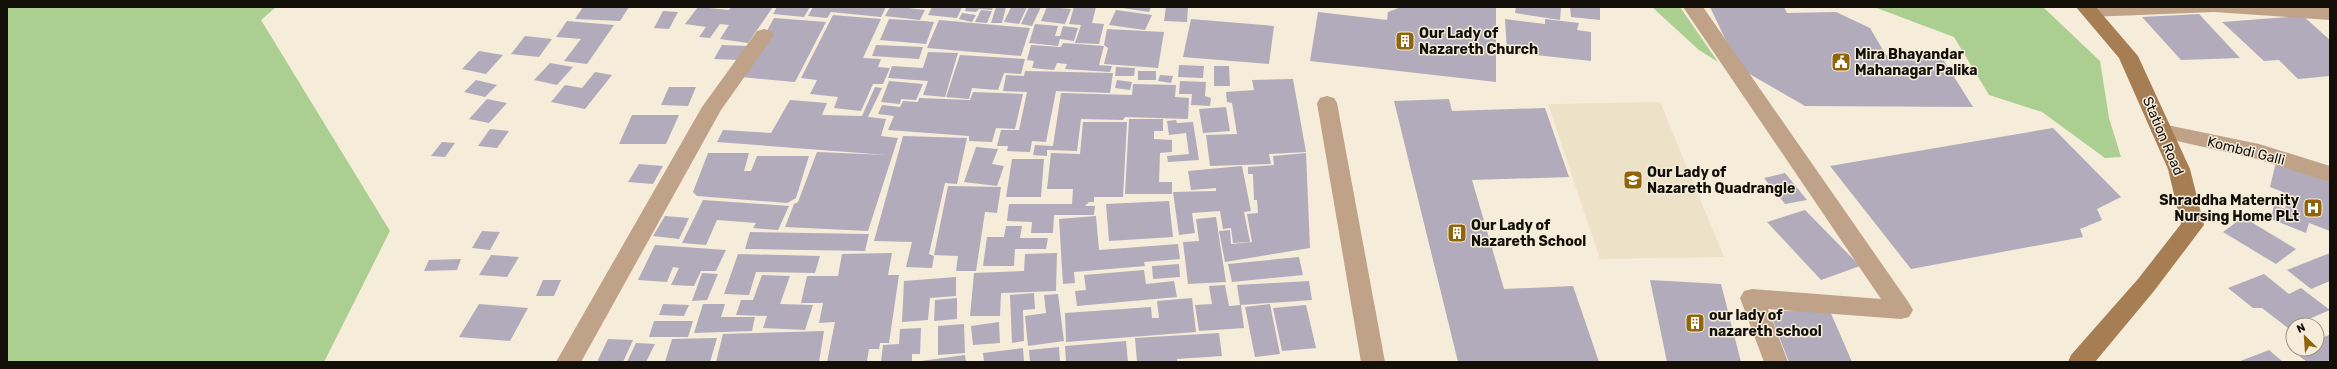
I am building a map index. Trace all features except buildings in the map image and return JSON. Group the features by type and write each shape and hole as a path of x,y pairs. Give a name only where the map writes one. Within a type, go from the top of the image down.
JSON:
{"street":[{"path":"1693,7 1901,310 1752,298 1776,362"},
{"path":"2088,9 2210,7"},
{"path":"2217,7 2330,14"},
{"name":"Station Road","path":"2080,362 2146,285 2193,225 2179,169 2128,56 2088,9"},
{"path":"568,362 681,165 712,107 764,35"},
{"path":"1327,103 1373,362"},
{"name":"Kombdi Galli","path":"2162,131 2259,152 2330,174"}],"shaded area":[{"name":"Our Lady of Nazareth Quadrangle","path":"1660,102 1724,257 1600,259 1548,104"}],"green space":[{"path":"7,7 276,7 261,20 390,231 324,362 7,362"},
{"path":"1652,7 1680,7 1718,62 1699,50"},
{"path":"1874,7 2043,7 2100,61 2109,118 2121,157 2105,158 2042,112 1989,95 1954,37"}],"place":[{"name":"Our Lady of Nazareth Church","path":"1405,41"},
{"name":"Mira Bhayandar Mahanagar Palika","path":"1841,62"},
{"name":"Our Lady of Nazareth Quadrangle","path":"1633,180"},
{"name":"Shraddha Maternity Nursing Home PLt","path":"2313,208"},
{"name":"Our Lady of Nazareth School","path":"1457,233"},
{"name":"our lady of nazareth school","path":"1695,323"}]}
